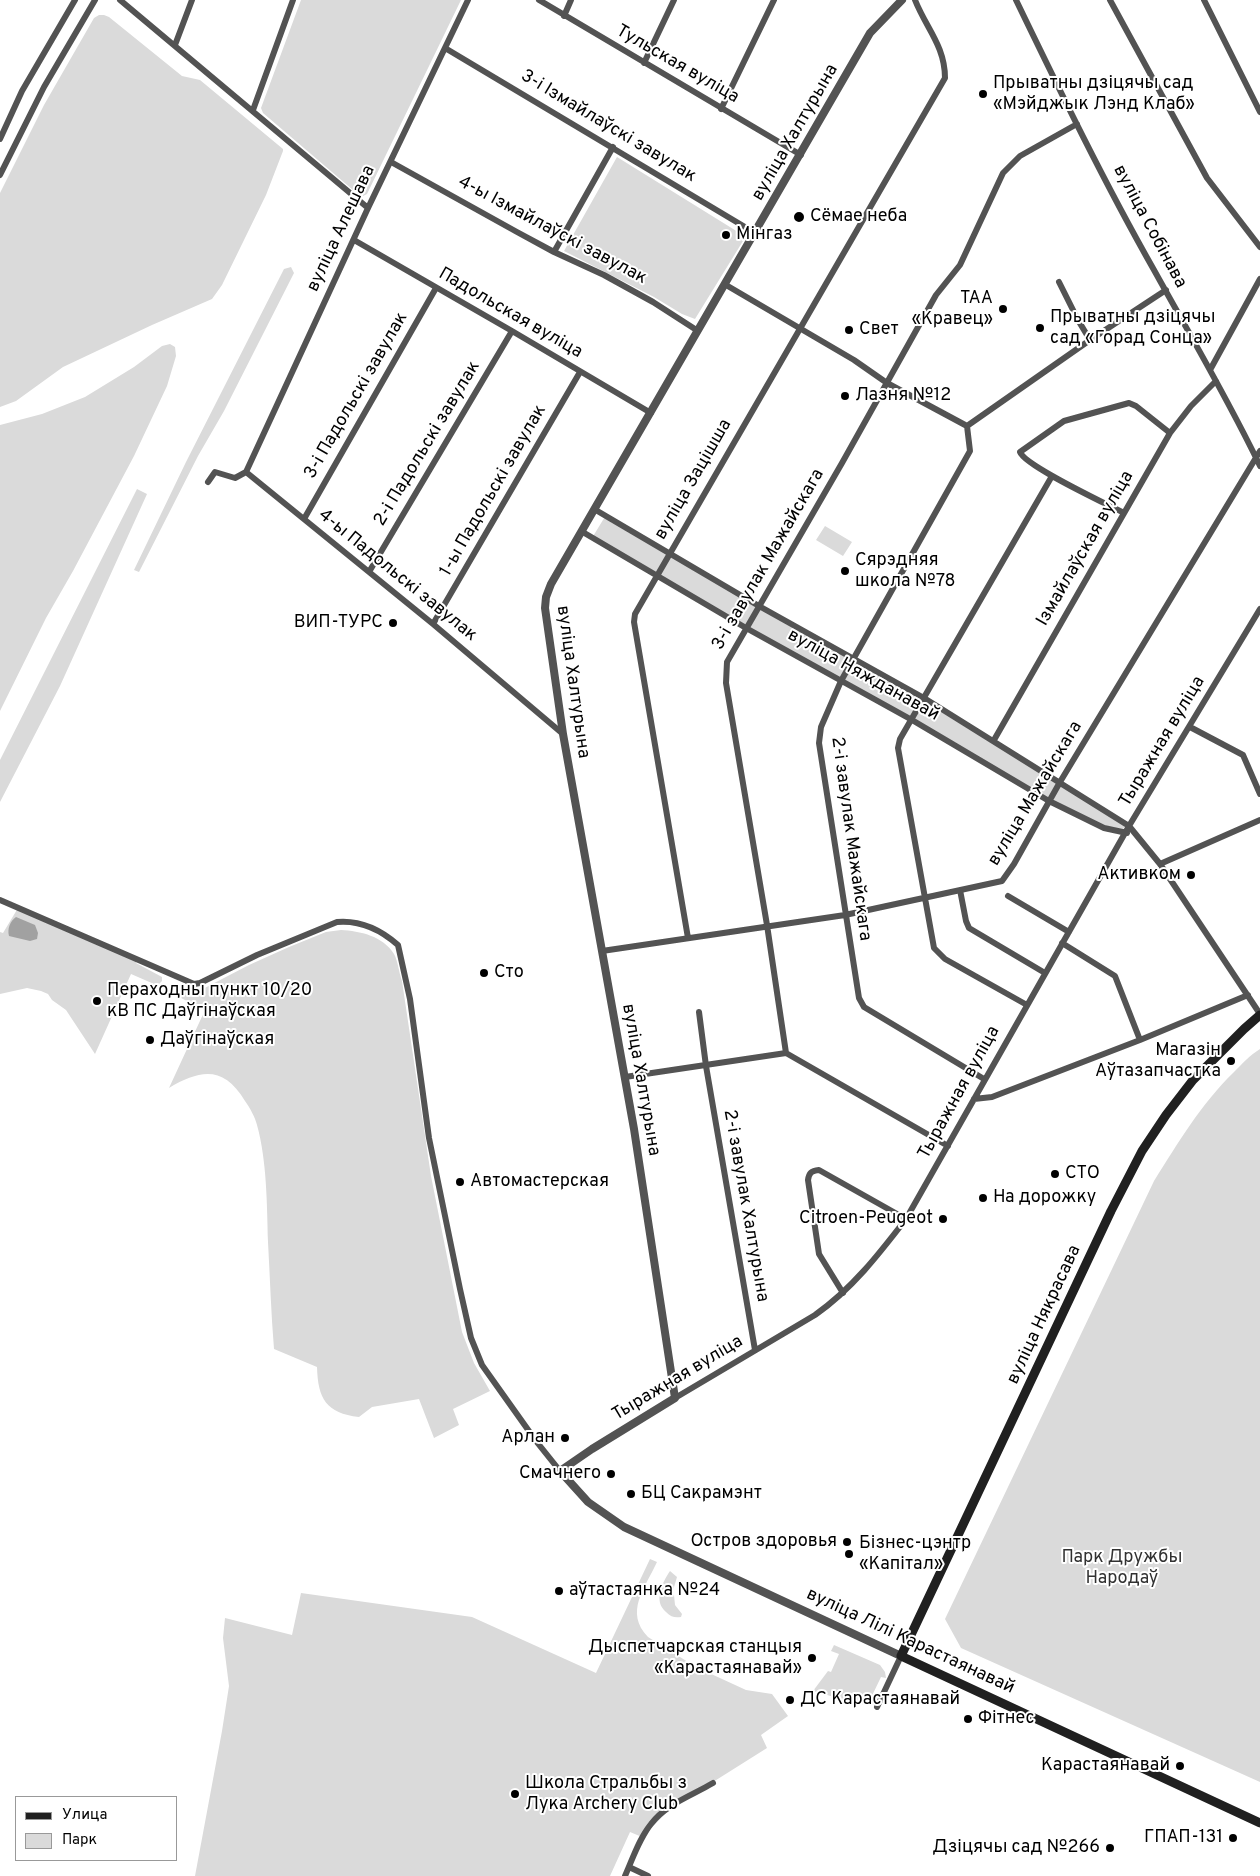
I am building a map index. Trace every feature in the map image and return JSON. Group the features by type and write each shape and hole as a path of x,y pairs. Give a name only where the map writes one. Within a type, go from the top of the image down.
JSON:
{"main road":[{"name":"вуліца Някрасава","path":"901,1656 1111,1211 1142,1150 1193,1080 1260,1015"},
{"name":"вуліца Лілі Карастаянавай","path":"901,1656 1260,1823"}],"street":[{"path":"0,139 22,91 74,0"},
{"path":"0,175 44,87 95,0"},
{"path":"120,0 368,208"},
{"path":"175,46 192,0"},
{"path":"253,110 293,0"},
{"name":"вуліца Алешава","path":"246,472 368,208 468,0"},
{"name":"Тульская вуліца","path":"539,0 801,155"},
{"path":"564,16 571,0"},
{"path":"644,63 674,0"},
{"path":"721,109 774,0"},
{"name":"вуліца Халтурына","path":"675,1398 625,1077 563,734 544,608 551,584 581,531 726,285 870,33 902,0"},
{"name":"вуліца Зацішша","path":"688,938 634,614 945,78 945,63 939,46 915,0"},
{"name":"вуліца Собінава","path":"1016,0 1077,124 1260,466"},
{"path":"1110,0 1207,178 1260,247"},
{"path":"1204,0 1260,112"},
{"name":"3-і Ізмайлаўскі завулак","path":"445,48 755,233"},
{"name":"3-і завулак Мажайскага","path":"786,1053 767,925 726,683 727,662 936,295 960,265 1004,173 1020,156 1077,124"},
{"path":"554,252 613,147"},
{"name":"4-ы Ізмайлаўскі завулак","path":"390,162 554,252 604,275 653,302 698,331"},
{"name":"Падольская вуліца","path":"354,240 651,413"},
{"path":"1210,370 1260,279"},
{"path":"1059,282 1090,340"},
{"path":"726,285 854,360 887,383 967,426 1090,340 1166,290"},
{"name":"3-і Падольскі завулак","path":"304,519 436,288"},
{"name":"2-і Падольскі завулак","path":"368,572 512,331"},
{"name":"1-ы Падольскі завулак","path":"433,624 580,372"},
{"name":"Ізмайлаўская вуліца","path":"994,740 1170,433 1191,406 1216,381"},
{"path":"1124,513 1052,476 1025,460 1020,452 1064,421 1129,403 1136,406 1170,433"},
{"name":"2-і завулак Мажайскага","path":"967,426 970,451 841,681 821,727 819,743 858,998 864,1007 984,1079"},
{"name":"вуліца Мажайскага","path":"602,951 767,925 845,915 998,883 1006,877 1060,782 1260,451"},
{"path":"208,482 216,472 235,478 246,472"},
{"name":"4-ы Падольскі завулак","path":"246,472 433,624 563,734"},
{"path":"1027,1005 939,954 934,948 898,748 900,739 1052,476"},
{"name":"вуліца Няжданавай","path":"594,509 759,606 924,698 1129,826 1160,864 1260,1015"},
{"name":"вуліца Няжданавай","path":"581,531 746,628 912,720 1049,801 1104,828 1125,833 1136,833"},
{"name":"Тыражная вуліца","path":"560,1471 675,1398 815,1315 843,1293 863,1272 906,1219 1129,826 1260,609"},
{"path":"1190,727 1243,755 1260,794"},
{"path":"1160,864 1260,820"},
{"path":"960,890 968,928 1045,973"},
{"path":"1008,896 1068,932"},
{"path":"0,900 194,984 200,983 257,955 337,922 351,921 364,924 388,937 398,945 410,999 431,1146 471,1338 482,1365 536,1441 560,1471"},
{"path":"1062,943 1116,976 1140,1040"},
{"path":"974,1099 992,1097 1140,1040 1248,995"},
{"name":"2-і завулак Халтурына","path":"699,1012 706,1066 754,1350"},
{"path":"625,1077 786,1053 948,1146"},
{"path":"843,1293 819,1254 808,1180 809,1174 813,1170 819,1170 906,1219"},
{"name":"вуліца Лілі Карастаянавай","path":"560,1471 588,1502 624,1527 901,1656"},
{"path":"877,1707 901,1656"},
{"path":"625,1876 644,1834 652,1822 677,1803 713,1783"},
{"path":"629,1867 648,1876"}],"green space":[{"path":"301,0 461,0 367,194 363,196 360,196 263,113 261,108"},
{"path":"99,15 109,17 182,76 200,80 283,149 283,151 266,195 222,285 212,299 63,367 16,401 0,407 0,193 44,105 94,18"},
{"path":"617,157 738,232 743,241 695,319 682,314 654,297 564,251"},
{"path":"291,267 294,273 224,411 198,456 139,572 134,570 186,462 284,269"},
{"path":"170,344 175,347 176,356 167,386 134,456 46,618 0,711 0,425 42,414 85,397 134,367 162,346"},
{"path":"137,489 147,494 60,686 0,802 0,760"},
{"path":"606,515 829,644 1126,824 1121,833 1095,824 592,538"},
{"path":"825,526 852,542 843,556 816,540"},
{"path":"18,908 138,959 136,963 162,977 162,981 159,984 154,984 131,974 95,1054 66,1010 52,1000 48,994 27,988 0,994 0,932 3,933"},
{"path":"341,930 363,933 377,939 389,948 397,960 402,981 431,1176 462,1332 474,1363 490,1391 453,1409 459,1425 434,1438 419,1399 372,1407 359,1417 339,1412 331,1408 322,1396 319,1388 317,1367 274,1349 266,1183 263,1153 255,1119 237,1090 220,1076 211,1074 191,1077 169,1088 205,1010 181,998 179,996 181,992 197,992 289,947 326,932"},
{"name":"Парк Дружбы Народаў","path":"1260,1049 1260,1782 961,1648 945,1619 1154,1181 1211,1097 1243,1063"},
{"path":"650,1559 657,1562 639,1600 637,1609 641,1628 648,1637 696,1667 746,1690 772,1694 788,1716 761,1735 767,1748 677,1802 642,1837 630,1832 610,1876 195,1876 229,1686 223,1638 225,1618 292,1635 301,1593 472,1617 596,1673"},
{"path":"670,1571 677,1577 672,1594 674,1595 675,1605 682,1614 681,1617 670,1615 662,1608 660,1603 660,1592"},
{"path":"834,1645 880,1665 885,1672 886,1678 881,1677 869,1702 874,1705 859,1704 813,1691 828,1671 831,1672 839,1654 831,1651"}],"shaded area":[{"path":"16,917 35,925 38,933 37,939 30,941 9,936 10,925"}],"place":[{"name":"Прыватны дзіцячы сад «Мэйджык Лэнд Клаб»","path":"983,94"},
{"name":"Сёмае неба","path":"799,217"},
{"name":"Мінгаз","path":"726,235"},
{"name":"ТАА «Кравец»","path":"1003,309"},
{"name":"Прыватны дзіцячы сад «Горад Сонца»","path":"1040,328"},
{"name":"Свет","path":"849,330"},
{"name":"Лазня №12","path":"845,396"},
{"name":"Сярэдняя школа №78","path":"845,571"},
{"name":"ВИП-ТУРС","path":"393,623"},
{"name":"Активком","path":"1191,875"},
{"name":"Сто","path":"484,973"},
{"name":"Пераходны пункт 10/20 кВ ПС Даўгінаўская","path":"97,1001"},
{"name":"Даўгінаўская","path":"150,1040"},
{"name":"Магазін Аўтазапчастка","path":"1231,1061"},
{"name":"СТО","path":"1055,1174"},
{"name":"Автомастерская","path":"460,1182"},
{"name":"На дорожку","path":"983,1198"},
{"name":"Citroen-Peugeot","path":"943,1219"},
{"name":"Арлан","path":"565,1438"},
{"name":"Смачнего","path":"611,1474"},
{"name":"БЦ Сакрамэнт","path":"631,1494"},
{"name":"Остров здоровья","path":"847,1542"},
{"name":"Бізнес-цэнтр «Капітал»","path":"849,1554"},
{"name":"аўтастаянка №24","path":"559,1591"},
{"name":"Дыспетчарская станцыя «Карастаянавай»","path":"812,1658"},
{"name":"ДС Карастаянавай","path":"790,1700"},
{"name":"Фітнес","path":"968,1719"},
{"name":"Карастаянавай","path":"1180,1766"},
{"name":"Школа Стральбы з Лука Archery Club","path":"515,1794"},
{"name":"ГПАП-131","path":"1233,1838"},
{"name":"Дзіцячы сад №266","path":"1110,1848"}]}
